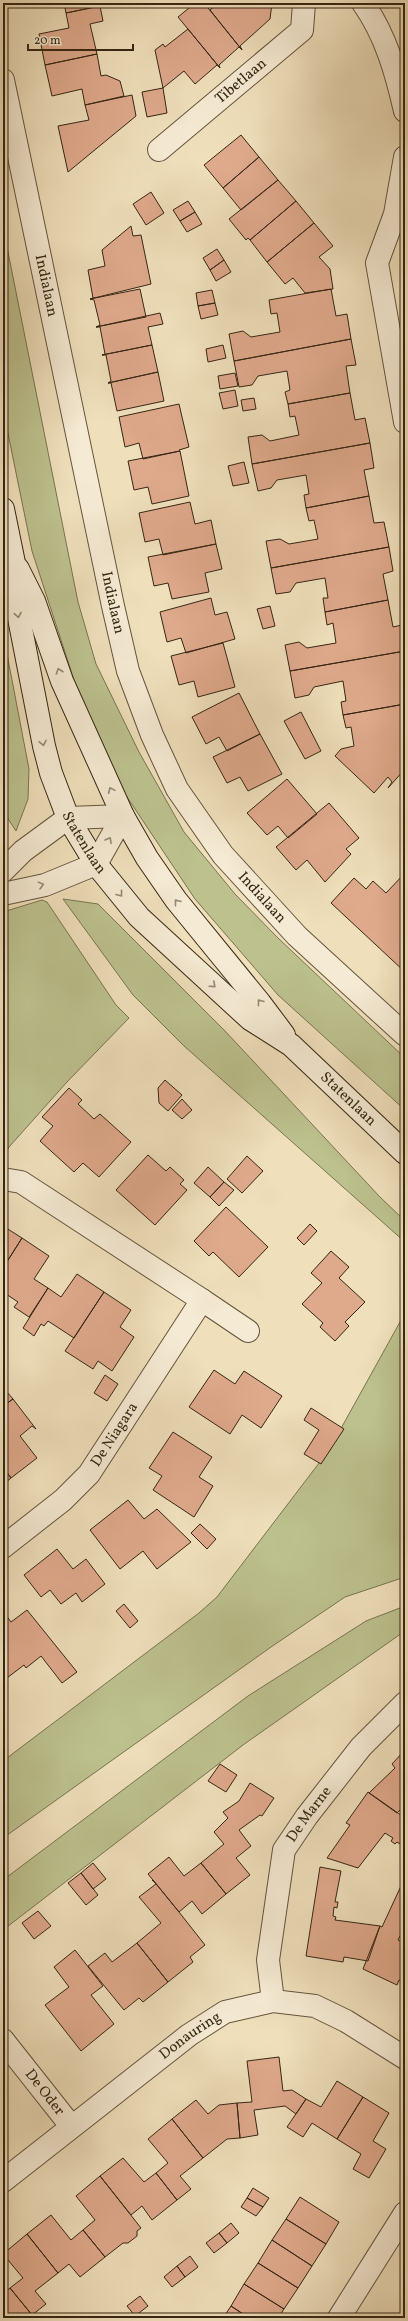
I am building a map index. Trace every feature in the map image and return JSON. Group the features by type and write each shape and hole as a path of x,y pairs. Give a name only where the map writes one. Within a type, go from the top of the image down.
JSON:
{"street":[{"name":"Tibetlaan","path":"159,150 302,30 304,3"},
{"path":"362,3 377,24 394,66 405,111"},
{"name":"Indialaan","path":"3,80 128,672 152,735 178,789 223,855 296,936 405,1035"},
{"path":"405,157 395,214 377,263 405,422"},
{"name":"Statenlaan","path":"3,509 14,563 17,608 44,746 51,773 68,818 96,864 138,917 250,1019 291,1045"},
{"name":"Statenlaan","path":"14,563 34,601 62,681 122,816 147,858 176,900 260,1003 291,1045 405,1153"},
{"path":"3,872 23,851 68,818 122,816"},
{"path":"3,894 45,885 96,864 122,816"},
{"path":"3,1179 21,1182 202,1300 248,1332"},
{"name":"De Niagara","path":"3,1547 63,1500 89,1474 202,1300"},
{"name":"De Marne","path":"273,2001 268,1960 284,1850 307,1816 361,1747 405,1703"},
{"name":"Donauring","path":"3,2180 189,2035 225,2012 273,2001 315,2006 346,2021 405,2058"},
{"name":"De Oder","path":"3,2040 71,2126"},
{"path":"339,2318 405,2213"}],"green space":[{"path":"3,227 78,602 96,664 139,752 184,832 235,894 277,937 405,1058 405,1110 278,995 195,899 125,794 77,689 32,551 3,409"},
{"path":"3,633 29,769 28,799 16,831 3,811"},
{"path":"63,899 98,904 225,1031 380,1197 405,1221 405,1242 184,1046 133,995"},
{"path":"42,900 47,902 116,1005 129,1018 67,1082 9,1147 3,1158 3,912"},
{"path":"405,1313 405,1577 345,1597 271,1647 3,1838 3,1761 199,1613 217,1597 329,1450"},
{"path":"405,1606 405,1630 402,1633 243,1745 3,1930 3,1880 248,1696 366,1621"}],"building":[{"path":"64,3 99,3 100,6 66,13"},
{"path":"195,3 204,3 242,50 239,47 219,65 220,68 178,17"},
{"path":"218,3 272,3 270,19 240,46 242,50 210,10"},
{"path":"100,6 103,21 90,24 97,54 45,65 39,34 69,28 66,13"},
{"path":"188,29 220,68 217,65 195,84 184,71 163,88 155,50 163,44 165,47"},
{"path":"97,54 101,76 106,75 120,81 124,96 85,105 82,89 52,96 45,65"},
{"path":"163,88 167,113 147,117 142,92"},
{"path":"132,95 136,116 68,172 58,126 89,120 85,105"},
{"path":"241,135 259,157 223,188 204,165"},
{"path":"259,157 278,180 241,210 223,188"},
{"path":"278,180 296,201 250,240 248,238 246,240 229,219"},
{"path":"151,192 164,213 146,225 133,204"},
{"path":"188,201 195,212 180,221 173,210"},
{"path":"296,201 314,223 267,262 250,240"},
{"path":"195,212 202,224 187,232 180,221"},
{"path":"314,223 333,246 319,257 330,269 333,289 305,293 293,278 285,284 267,262"},
{"path":"131,226 133,236 141,235 151,284 90,299 93,298 88,270 105,266 102,250"},
{"path":"217,249 224,260 210,270 203,258"},
{"path":"224,260 231,272 216,281 210,270"},
{"path":"140,289 146,317 96,327 100,325 94,300 90,299"},
{"path":"331,289 336,316 347,314 351,339 234,361 229,334 243,331 251,337 280,332 277,313 271,314 269,300"},
{"path":"212,290 215,303 198,306 196,293"},
{"path":"215,303 218,315 201,319 198,306"},
{"path":"160,313 163,324 148,327 152,345 102,355 105,354 100,327 96,327"},
{"path":"351,339 356,365 346,366 350,393 288,404 285,392 290,390 287,371 258,376 252,385 239,387 234,361"},
{"path":"152,345 158,372 108,383 111,381 106,355 102,355"},
{"path":"223,345 226,358 208,362 206,349"},
{"path":"158,372 164,401 117,411 111,383 108,383"},
{"path":"235,373 238,386 220,389 218,376"},
{"path":"235,390 238,406 223,409 219,393"},
{"path":"350,393 355,420 365,418 370,443 252,464 248,437 262,435 270,441 299,435 295,416 290,417 288,404"},
{"path":"254,398 256,409 243,411 241,400"},
{"path":"179,404 189,447 179,450 180,451 143,459 139,443 125,447 119,417"},
{"path":"370,443 374,468 364,470 369,496 306,508 304,495 309,494 306,475 277,480 271,488 258,491 252,464"},
{"path":"180,451 189,496 152,504 148,487 134,490 128,461"},
{"path":"244,462 249,483 233,486 228,466"},
{"path":"369,496 374,523 384,522 389,547 271,568 266,541 280,539 289,544 318,539 314,520 309,521 306,508"},
{"path":"190,502 195,524 211,520 216,544 163,555 159,539 145,542 139,513"},
{"path":"216,544 222,569 205,573 209,592 172,599 168,583 154,586 148,557"},
{"path":"389,547 393,571 383,574 388,600 325,612 323,598 328,598 325,578 296,583 290,592 276,594 271,568"},
{"path":"211,598 215,615 227,612 235,639 186,653 181,638 167,642 160,612"},
{"path":"388,600 393,627 402,625 405,651 290,671 285,645 299,642 307,648 336,643 333,623 327,625 325,612"},
{"path":"270,606 275,626 263,629 257,609"},
{"path":"223,643 235,687 198,697 194,681 179,685 171,656"},
{"path":"405,651 405,676 402,677 405,704 343,715 341,702 346,701 343,681 314,687 309,695 295,698 290,671"},
{"path":"239,693 260,734 227,751 219,737 206,744 192,717"},
{"path":"405,704 405,769 388,788 392,782 388,777 374,793 335,756 341,749 354,746 351,727 346,728 343,715"},
{"path":"301,712 321,751 305,759 284,721"},
{"path":"260,734 282,774 248,791 240,777 227,783 213,757"},
{"path":"287,779 317,814 288,838 278,826 267,835 247,813"},
{"path":"329,803 359,838 346,849 351,854 325,882 307,860 296,870 276,847"},
{"path":"405,873 405,972 331,903 354,878 366,889 373,881 386,893"},
{"path":"165,1080 182,1095 168,1111 159,1103 158,1088"},
{"path":"69,1088 82,1100 78,1104 94,1119 100,1114 131,1142 99,1177 83,1163 74,1172 40,1141 53,1126 42,1117"},
{"path":"182,1099 192,1110 182,1119 172,1110"},
{"path":"148,1155 166,1171 170,1167 184,1180 180,1184 187,1190 155,1225 116,1190"},
{"path":"247,1156 263,1171 242,1193 227,1179"},
{"path":"208,1167 224,1182 210,1197 194,1183"},
{"path":"224,1182 234,1190 219,1206 210,1197"},
{"path":"226,1207 268,1247 239,1277 213,1252 209,1256 194,1241"},
{"path":"310,1224 317,1231 304,1245 297,1238"},
{"path":"3,1226 22,1238 3,1268"},
{"path":"22,1238 49,1256 34,1279 48,1288 29,1317 14,1307 18,1302 3,1292 3,1268"},
{"path":"331,1251 349,1267 339,1278 365,1302 345,1322 349,1326 335,1341 320,1327 323,1323 302,1304 322,1283 311,1273"},
{"path":"77,1274 104,1292 74,1338 48,1321 44,1326 41,1324 34,1336 23,1328 48,1288 61,1297"},
{"path":"104,1292 131,1310 120,1327 134,1337 112,1371 98,1361 93,1369 65,1351"},
{"path":"214,1370 235,1384 244,1371 282,1396 261,1428 242,1415 230,1434 189,1407"},
{"path":"105,1375 118,1384 107,1401 94,1393"},
{"path":"7,1392 13,1399 3,1406 3,1396"},
{"path":"13,1399 36,1429 32,1426 20,1436 37,1458 11,1478 3,1467 3,1406"},
{"path":"311,1408 344,1429 321,1464 304,1454 319,1430 304,1420"},
{"path":"173,1432 212,1457 199,1477 213,1486 194,1517 153,1490 162,1476 149,1468"},
{"path":"3,1467 11,1478 3,1485"},
{"path":"128,1500 144,1519 157,1509 191,1542 157,1569 143,1551 120,1569 90,1530"},
{"path":"200,1524 216,1539 207,1549 191,1533"},
{"path":"57,1549 73,1569 86,1559 105,1584 82,1602 76,1593 61,1604 50,1590 41,1597 24,1575"},
{"path":"124,1604 138,1621 130,1628 116,1611"},
{"path":"27,1610 77,1672 62,1683 41,1656 26,1668 24,1665 3,1681 3,1611 11,1622"},
{"path":"405,1750 405,1805 397,1813 369,1793 395,1768 392,1764"},
{"path":"220,1764 237,1775 226,1792 208,1781"},
{"path":"250,1783 274,1798 262,1816 260,1815 239,1830 251,1846 236,1858 250,1875 226,1894 201,1863 224,1844 214,1832 228,1818 223,1812 239,1801"},
{"path":"368,1792 405,1818 405,1847 397,1842 395,1844 391,1841 393,1838 385,1833 358,1868 327,1858 350,1825 346,1823"},
{"path":"169,1857 184,1876 201,1863 226,1894 202,1914 192,1901 179,1912 148,1874"},
{"path":"93,1863 106,1879 93,1889 81,1873"},
{"path":"320,1867 341,1871 335,1902 338,1902 337,1908 334,1907 333,1916 336,1917 335,1920 380,1926 368,1961 344,1957 343,1962 306,1956"},
{"path":"81,1873 98,1895 86,1905 68,1883"},
{"path":"153,1880 205,1945 190,1957 193,1962 168,1982 137,1943 161,1923 139,1897 156,1884"},
{"path":"401,1886 405,1888 405,1933 402,1932 398,1940 405,1943 405,1983 399,1980 397,1985 363,1969 380,1926 382,1927"},
{"path":"38,1911 51,1926 34,1939 22,1923"},
{"path":"137,1943 168,1982 143,2002 139,1998 124,2010 88,1966 105,1953 112,1962"},
{"path":"75,1950 103,1986 91,1995 114,2024 81,2051 45,2005 69,1987 54,1967"},
{"path":"279,2057 283,2091 292,2090 306,2099 296,2114 285,2106 254,2110 258,2135 240,2138 237,2103 252,2102 247,2061"},
{"path":"337,2081 363,2097 337,2139 312,2123 303,2137 287,2127 306,2099 321,2107"},
{"path":"363,2097 389,2113 373,2141 386,2149 369,2178 353,2169 361,2154 337,2139"},
{"path":"196,2100 208,2114 219,2105 237,2103 240,2138 227,2139 203,2158 172,2119"},
{"path":"172,2119 203,2158 180,2176 191,2189 177,2200 156,2173 168,2163 148,2139"},
{"path":"123,2158 144,2182 156,2173 177,2200 152,2220 142,2206 131,2215 100,2176"},
{"path":"100,2176 141,2228 137,2231 137,2236 128,2243 123,2243 105,2257 83,2230 95,2220 76,2196"},
{"path":"253,2188 269,2198 263,2207 247,2198"},
{"path":"300,2197 339,2222 326,2244 286,2219"},
{"path":"247,2198 263,2207 256,2216 241,2207"},
{"path":"51,2215 71,2240 83,2230 105,2257 80,2277 69,2264 58,2273 27,2234"},
{"path":"286,2219 326,2244 312,2266 272,2240"},
{"path":"231,2223 239,2233 227,2243 219,2233"},
{"path":"219,2233 227,2243 214,2253 206,2243"},
{"path":"27,2234 58,2273 35,2291 46,2304 32,2315 10,2288 23,2278 3,2254"},
{"path":"272,2240 312,2266 298,2288 258,2263"},
{"path":"190,2256 198,2267 185,2277 177,2266"},
{"path":"258,2263 298,2288 284,2309 244,2284"},
{"path":"177,2266 185,2277 172,2287 164,2277"},
{"path":"244,2284 284,2309 278,2318 249,2318 231,2306"},
{"path":"10,2288 32,2315 28,2318 3,2318 3,2294"},
{"path":"140,2296 148,2306 135,2316 127,2306"},
{"path":"231,2306 249,2318 223,2318"}]}
